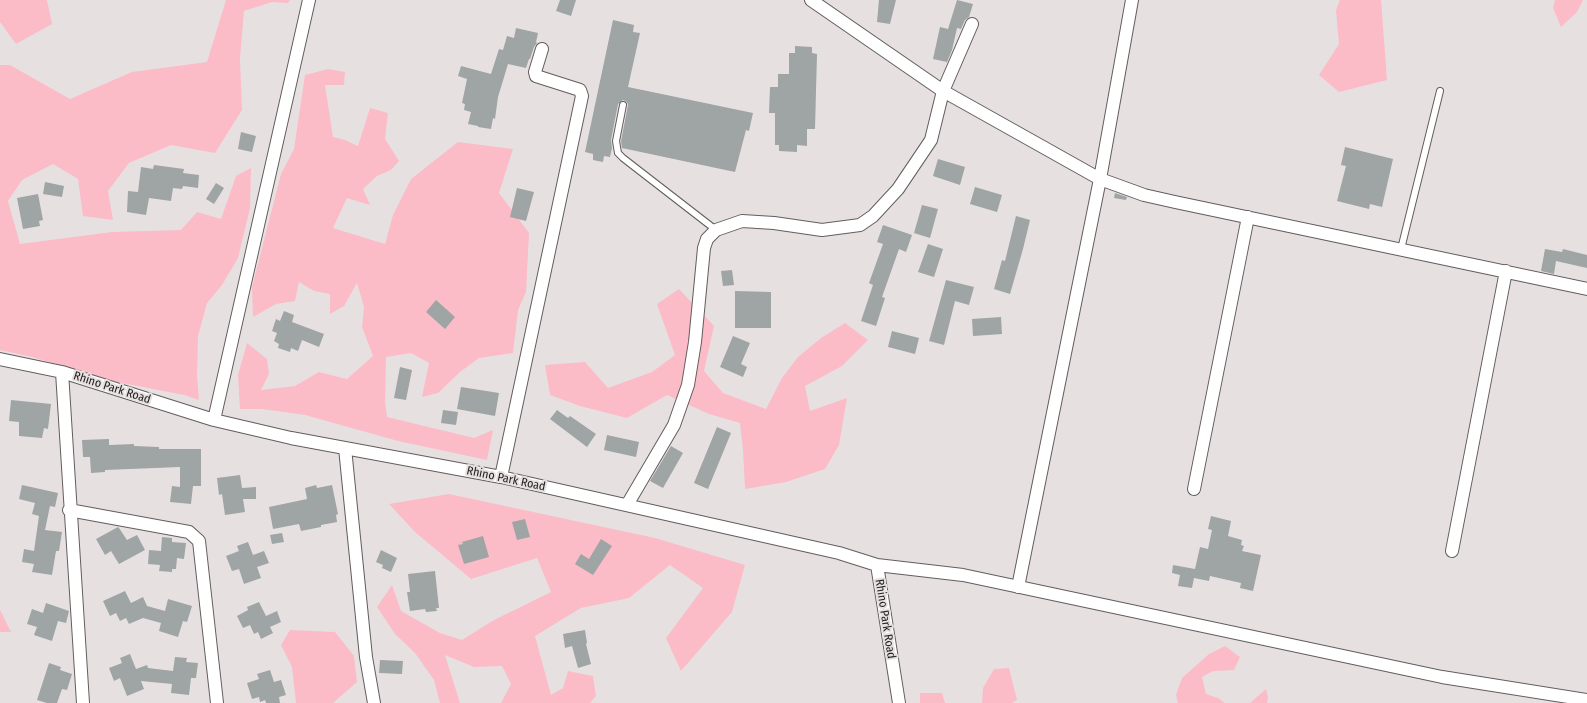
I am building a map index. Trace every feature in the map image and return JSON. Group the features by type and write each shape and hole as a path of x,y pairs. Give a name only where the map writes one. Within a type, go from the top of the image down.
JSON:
{"street":[{"path":"214,420 309,0"},
{"path":"811,0 943,91 1100,179 1144,195 1587,289"},
{"path":"1018,587 1100,179 1132,0"},
{"path":"627,505 674,424 688,385 695,342 704,248 707,239 716,230 742,221 774,223 822,230 860,225 873,216 898,190 931,140 943,91 972,24"},
{"path":"501,477 582,96 580,90 536,76 535,72 542,49"},
{"path":"1194,489 1248,217"},
{"path":"1452,551 1506,271"},
{"name":"Rhino Park Road","path":"0,359 62,372 214,420 345,448 501,477 839,553 877,565 899,703"},
{"path":"62,372 69,510 83,703"},
{"path":"345,448 366,657 374,703"},
{"path":"69,510 189,532 199,541 217,703"},
{"path":"877,565 963,575 1442,677 1587,700"}],"lane":[{"path":"1401,249 1440,91"},
{"path":"623,105 616,141 618,153 716,230"}],"shaded area":[{"path":"0,0 47,0 52,24 16,44 0,22"},
{"path":"226,0 290,0 288,3 272,2 244,11 240,58 242,110 215,153 171,145 129,163 108,191 113,220 83,216 78,179 53,164 22,180 8,201 20,244 112,232 181,230 197,212 221,219 236,176 251,168 250,208 238,258 222,285 207,303 198,336 197,375 199,400 184,395 117,382 32,357 0,350 0,65 10,65 70,99 132,72 207,62"},
{"path":"1340,0 1381,0 1387,80 1339,92 1319,75 1339,44 1336,10"},
{"path":"1555,0 1583,0 1577,12 1561,27 1553,8"},
{"path":"328,69 345,72 344,85 325,85 333,137 358,146 370,108 388,113 385,139 399,161 391,170 377,176 363,189 370,205 347,198 333,228 385,244 393,215 411,179 458,142 513,149 499,193 529,233 526,292 518,310 513,353 479,358 460,372 438,393 422,397 429,363 411,353 386,357 385,402 387,417 474,438 493,430 487,460 398,441 305,415 262,409 240,409 238,375 247,343 267,359 269,374 261,390 295,386 319,372 347,379 373,356 362,327 364,307 357,283 344,306 330,314 330,294 314,291 299,282 295,301 276,304 253,317 252,287 281,174 294,149 305,75"},
{"path":"679,289 714,326 704,371 723,393 766,409 782,378 798,357 821,338 845,323 868,340 842,366 805,386 810,411 847,398 839,445 825,469 786,482 745,489 740,423 709,414 667,395 627,418 580,406 550,395 545,365 585,362 608,388 652,372 675,355 657,304"},
{"path":"449,494 655,538 745,565 732,612 681,671 666,638 703,588 670,565 629,598 581,608 535,636 551,695 563,688 568,671 593,676 596,696 590,703 501,703 511,684 502,666 474,667 445,655 460,703 440,703 434,680 415,653 395,634 377,607 392,585 401,611 440,633 462,640 494,620 551,592 537,558 471,579 415,532 389,504"},
{"path":"0,610 11,632 0,632"},
{"path":"290,630 335,632 354,656 357,682 333,703 296,703 292,667 281,645"},
{"path":"1225,646 1240,657 1234,670 1213,671 1202,677 1206,694 1218,698 1225,703 1178,703 1176,695 1182,678 1209,654"},
{"path":"1009,668 1017,700 1012,703 982,703 983,688 994,669"},
{"path":"1266,689 1267,703 1250,703"},
{"path":"920,693 942,693 945,703 920,703"}],"building":[{"path":"560,0 576,0 571,16 556,11"},
{"path":"879,0 896,0 890,24 877,22"},
{"path":"957,0 973,4 969,17 965,20 961,29 957,28 947,62 933,59 940,27 948,29"},
{"path":"613,20 634,25 633,32 640,33 628,87 753,113 749,131 746,130 735,172 622,148 621,141 628,105 623,100 618,104 611,140 610,157 604,156 603,162 593,160 593,154 585,152"},
{"path":"516,28 538,33 537,43 526,68 508,64 491,129 468,124 471,112 464,110 465,104 462,103 467,79 458,76 461,66 491,74 499,49 503,50 507,36 514,38"},
{"path":"795,46 812,47 812,53 817,54 815,129 807,129 807,146 797,145 797,152 779,151 779,145 775,145 775,113 769,113 770,87 778,87 778,74 789,74 789,53 795,53"},
{"path":"241,132 256,136 252,152 238,149"},
{"path":"1345,147 1393,159 1382,207 1370,204 1369,209 1337,201 1346,166 1341,165"},
{"path":"938,159 965,167 960,185 933,176"},
{"path":"154,165 184,169 183,173 199,175 198,188 183,186 182,189 173,188 171,201 149,198 146,215 127,212 128,191 138,192 141,167 153,169"},
{"path":"45,182 64,186 62,197 43,194"},
{"path":"216,183 224,188 214,204 206,199"},
{"path":"975,187 1002,195 997,212 970,204"},
{"path":"517,188 534,192 526,221 510,217"},
{"path":"1115,193 1127,197 1126,200 1114,198"},
{"path":"38,194 43,220 39,221 40,226 23,229 17,198"},
{"path":"922,205 938,209 930,238 914,233"},
{"path":"1016,216 1030,220 1010,294 994,289 1002,260 1005,261"},
{"path":"883,225 912,235 906,252 899,249 882,297 885,298 876,326 861,321 873,285 869,283 883,244 877,242"},
{"path":"928,244 943,249 934,277 918,272"},
{"path":"1545,249 1562,252 1563,249 1587,255 1587,268 1556,261 1554,274 1541,271"},
{"path":"732,270 734,285 723,286 721,271"},
{"path":"946,280 974,287 969,305 955,301 944,345 929,341"},
{"path":"735,291 771,292 771,328 735,328"},
{"path":"436,300 455,317 445,329 426,312"},
{"path":"284,311 294,315 292,322 324,334 319,347 302,340 298,351 291,348 290,352 278,348 279,344 274,341 277,333 272,331 276,319 280,321"},
{"path":"1001,317 1002,334 973,336 972,319"},
{"path":"892,331 919,338 915,354 888,347"},
{"path":"733,336 750,343 741,364 747,367 743,377 720,367"},
{"path":"400,367 412,370 406,400 394,398"},
{"path":"461,387 499,393 495,416 457,409"},
{"path":"11,400 51,404 48,429 44,428 42,438 19,436 19,422 9,421"},
{"path":"443,410 458,412 456,425 441,423"},
{"path":"557,410 568,418 570,416 596,434 587,447 550,419"},
{"path":"717,427 731,433 708,489 694,483"},
{"path":"607,435 639,442 636,457 604,450"},
{"path":"109,439 109,445 134,444 134,446 159,447 159,449 201,449 201,486 193,486 191,504 170,502 172,486 180,487 180,467 105,470 105,472 91,473 90,457 83,457 82,440"},
{"path":"671,446 683,453 663,488 650,481"},
{"path":"240,475 242,488 256,487 256,499 243,499 245,512 225,515 222,494 219,495 217,478"},
{"path":"22,485 58,493 55,507 50,506 45,530 62,532 59,551 56,551 52,575 32,572 34,564 22,562 24,549 34,551 39,516 32,514 35,503 19,499"},
{"path":"316,485 317,488 332,485 338,514 336,515 337,522 301,531 299,524 273,529 269,507 307,499 305,488"},
{"path":"1211,516 1231,521 1228,536 1242,540 1241,545 1244,546 1242,551 1261,555 1253,591 1240,588 1241,583 1210,576 1209,581 1194,578 1192,588 1178,586 1180,575 1172,573 1173,565 1195,569 1200,547 1208,549 1212,530 1208,529"},
{"path":"525,519 530,537 517,540 512,522"},
{"path":"118,527 127,540 137,535 145,550 119,564 111,551 105,555 96,539"},
{"path":"282,533 284,542 272,544 270,535"},
{"path":"483,536 489,557 464,564 458,545"},
{"path":"162,537 172,538 172,542 186,543 184,559 177,558 176,569 172,569 172,572 159,571 160,565 148,564 149,550 161,551"},
{"path":"601,539 612,546 593,575 575,564 581,554 589,559"},
{"path":"248,542 253,555 264,551 269,563 257,567 261,578 244,584 239,569 232,571 226,556 239,551 237,546"},
{"path":"381,550 397,558 391,572 382,568 383,565 376,562"},
{"path":"435,571 439,608 436,608 437,611 426,612 425,609 410,611 407,592 410,592 408,574"},
{"path":"125,591 131,603 143,597 147,606 165,611 168,599 192,606 187,622 183,621 178,637 159,631 161,623 143,618 129,624 126,618 120,621 116,613 110,616 103,601"},
{"path":"259,602 266,616 277,611 281,622 270,627 273,633 261,639 258,632 254,634 250,625 243,628 237,616 248,610 247,607"},
{"path":"46,603 69,611 66,623 58,621 52,641 34,635 37,627 27,624 32,609 43,613"},
{"path":"585,630 591,664 578,668 572,646 565,648 563,634"},
{"path":"130,654 136,669 147,665 148,668 173,671 175,657 187,658 186,662 198,663 196,678 191,678 189,695 171,693 172,684 141,681 144,689 127,696 120,678 114,681 109,668 122,663 120,658"},
{"path":"380,660 403,661 402,674 379,673"},
{"path":"49,663 61,667 60,670 72,674 67,690 62,689 57,703 37,700"},
{"path":"270,670 274,682 281,680 286,695 279,697 280,703 266,703 265,700 260,702 259,697 252,699 247,683 259,679 257,674"}]}
